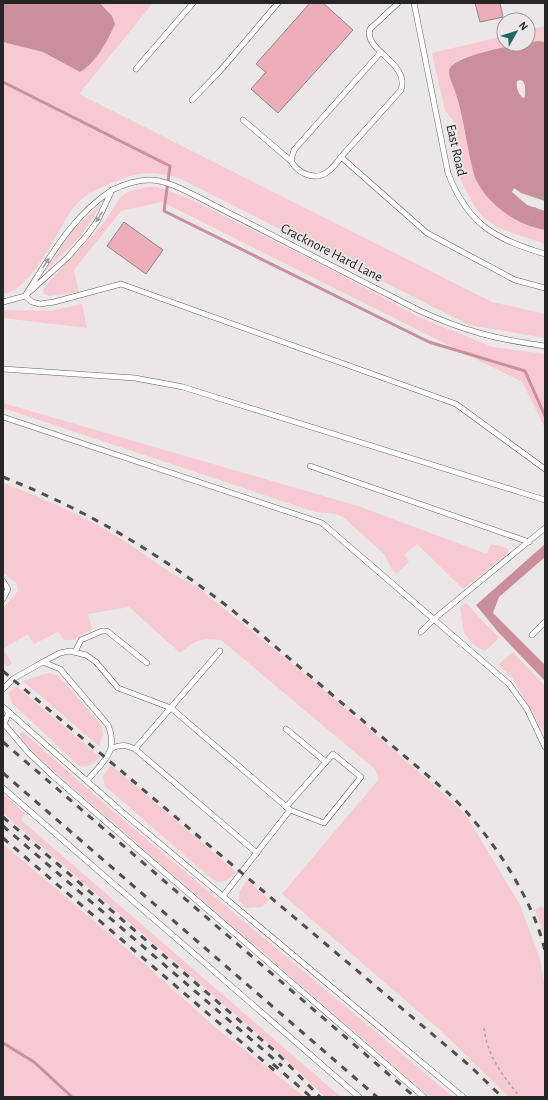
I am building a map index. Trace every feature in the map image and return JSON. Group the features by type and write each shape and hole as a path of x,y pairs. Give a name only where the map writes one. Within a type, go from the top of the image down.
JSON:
{"lane":[{"path":"136,69 193,3"},
{"path":"192,100 220,71 278,3"},
{"path":"243,120 291,161 299,171 308,175 320,176 328,171 401,90 402,80 397,69 371,42 368,35 370,29 398,3"},
{"name":"East Road","path":"414,3 448,173 454,188 471,215 500,239 513,245 545,254"},
{"path":"291,161 294,150 381,52"},
{"path":"341,157 427,233 515,280 545,288"},
{"name":"Cracknore Hard Lane","path":"26,296 69,227 97,199 127,183 150,179 164,182 196,196 418,310 453,326 503,340 545,346"},
{"path":"3,302 26,296 62,263 88,234 104,209 112,190"},
{"path":"26,296 32,302 40,304 54,302 121,284 456,404 545,469"},
{"path":"3,369 135,378 183,387 545,500"},
{"path":"3,417 322,523 509,684 527,709 545,747"},
{"path":"310,466 529,542"},
{"path":"421,632 434,619 545,528"},
{"path":"3,581 8,589 3,599"},
{"path":"532,635 545,622"},
{"path":"75,652 81,640 102,631 107,631 147,663"},
{"path":"3,689 12,679 60,653 70,651 86,655 96,662 118,688 171,708 288,808 324,823 361,777 333,754 288,808 257,853 223,896"},
{"path":"135,749 220,651"},
{"path":"43,662 60,669 108,725 112,736 112,748"},
{"path":"3,707 87,781 463,1097"},
{"path":"9,712 4,724 28,752 52,775 424,1097"},
{"path":"286,728 326,762"},
{"path":"87,781 112,748 120,744 126,745 135,749 257,853"},
{"path":"3,788 359,1097"}],"path":[{"path":"534,196 545,198"},
{"path":"529,225 535,207"},
{"path":"484,1028 485,1039 492,1057 503,1076 520,1097"}],"shaded area":[{"path":"3,3 100,3 112,16 115,24 105,44 96,57 80,72 43,52 3,42"},
{"path":"100,3 153,3 79,94 492,302 545,314 545,338 469,325 181,179 156,173 133,175 99,188 88,194 74,207 43,258 24,283 13,291 3,294 3,42 43,51 72,68 96,57 111,34 108,10"},
{"path":"545,26 545,42 536,42 536,28"},
{"path":"496,38 496,50 462,58 451,66 451,79 456,93 475,178 480,187 495,205 513,218 545,230 545,244 499,228 483,217 474,206 457,173 452,154 453,143 458,136 453,120 445,111 432,53"},
{"path":"536,42 545,42 545,201 521,193 514,188 512,192 527,205 545,211 545,230 513,218 495,205 480,187 475,178 461,112 449,73 450,68 465,58 492,50 496,49 496,52 536,52","holes":["517,81 523,81 525,86 525,97 523,98 517,88"]},
{"path":"147,187 157,187 188,198 320,264 423,319 493,347 545,354 545,428 522,382 162,202 121,211 74,270 79,292 49,296 44,294 43,290 48,283 103,224 120,198 128,192"},
{"path":"103,202 80,237 45,271 72,231"},
{"path":"82,304 87,328 3,318 3,310 51,311"},
{"path":"3,403 358,506 487,554 491,544 507,548 509,553 463,589 417,544 404,555 409,562 396,574 391,568 384,554 343,517 336,514 315,512 3,408"},
{"path":"3,483 85,519 122,539 185,581 196,586 316,683 436,787 466,815 520,905 540,959 545,988 545,1097 509,1097 441,1031 282,894 379,779 375,769 221,640 208,639 199,641 190,645 180,653 129,607 88,614 92,629 74,640 64,640 58,632 34,644 28,634 3,649 3,608 18,591 17,584 3,572"},
{"path":"545,544 545,557 499,597 493,613 545,665 545,681 499,633 476,605"},
{"path":"466,603 499,638 485,651 474,645 464,633 460,608"},
{"path":"3,649 12,663 7,667 3,663"},
{"path":"513,652 545,686 545,735 512,677 498,665"},
{"path":"48,673 57,675 101,725 103,734 99,746 23,681"},
{"path":"16,686 100,757 91,765 79,766 12,703 9,693"},
{"path":"23,732 114,812 453,1097 432,1097 423,1091 51,769 21,739 20,734"},
{"path":"111,765 236,872 227,880 222,882 218,882 211,878 105,786 103,776"},
{"path":"3,794 25,813 21,820 341,1097 325,1097 272,1046 3,813"},
{"path":"3,844 147,966 216,1028 305,1097 3,1097"},
{"path":"247,880 269,900 262,907 246,908 239,900 239,892"},
{"path":"541,906 545,911 545,937 535,910"}],"building":[{"path":"310,3 323,3 353,30 278,113 251,89 266,72 256,64"},
{"path":"475,3 500,3 502,12 496,12 496,19 480,22"},
{"path":"124,222 163,250 146,274 107,246"}],"waterway":[{"path":"3,82 170,166 164,211 429,342 525,371 545,416"},
{"path":"3,1043 34,1062 72,1097"}],"railway":[{"path":"3,477 65,504 94,519 149,552 204,589 231,609 447,792 478,825 506,865 530,909 539,930 545,951"},
{"path":"3,671 470,1066 502,1097"},
{"path":"3,742 415,1097"},
{"path":"3,773 377,1097"},
{"path":"3,817 277,1053 320,1097"},
{"path":"3,826 282,1066"},
{"path":"3,838 275,1071"},
{"path":"273,1064 311,1097"}]}
